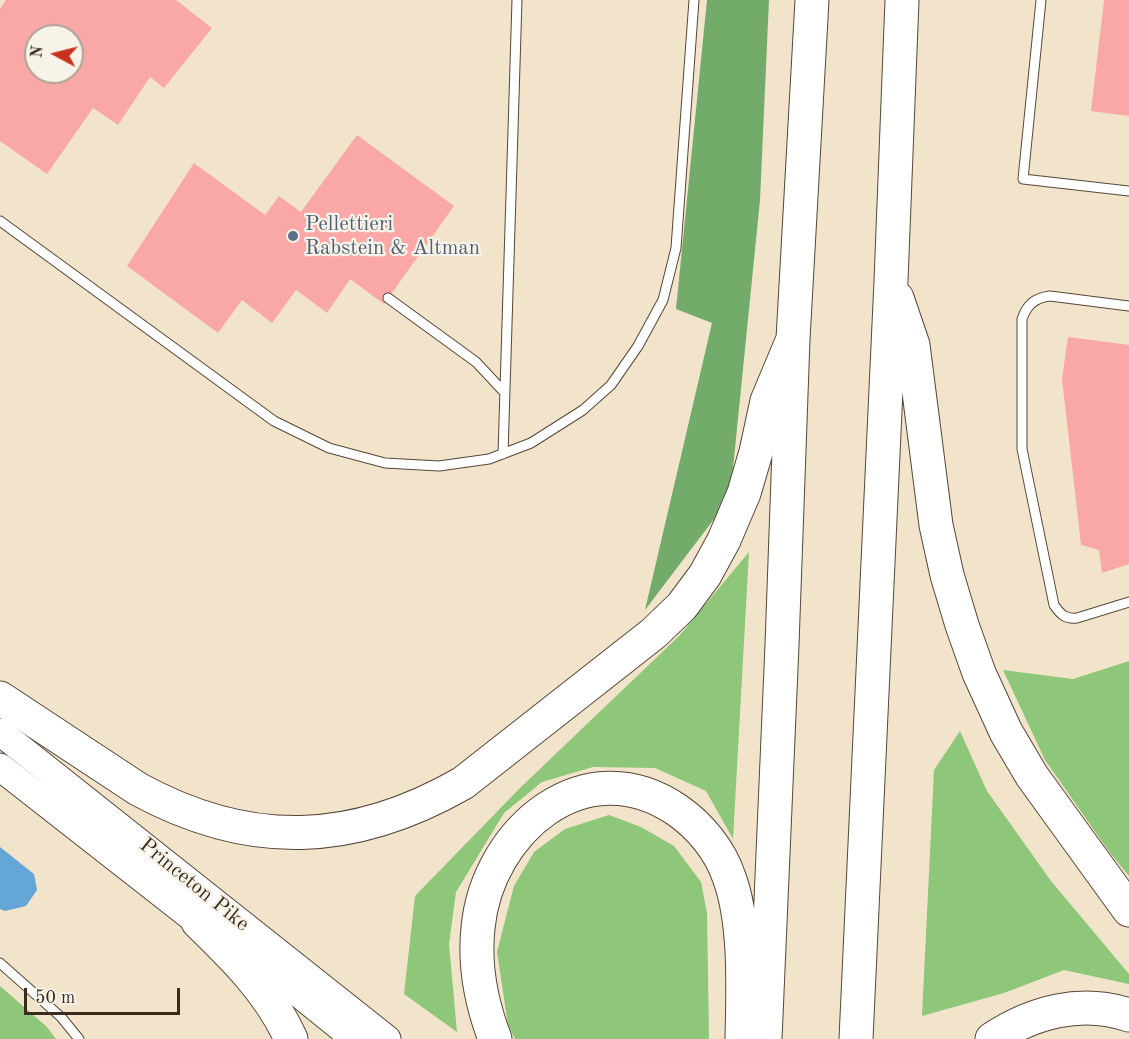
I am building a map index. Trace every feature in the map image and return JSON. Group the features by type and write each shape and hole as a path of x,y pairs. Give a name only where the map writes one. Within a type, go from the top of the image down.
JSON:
{"highway":[{"path":"765,1039 793,339 812,0"},
{"path":"856,1039 902,0"},
{"path":"891,281 913,345 936,525 947,575 980,673 1006,732 1032,777 1129,910"},
{"path":"0,698 148,794 197,816 233,826 275,832 323,831 355,827 391,818 430,801 472,776 654,633 682,606 705,575 724,540 744,493 756,452 766,401 793,339"},
{"path":"495,1039 482,994 477,958 478,927 484,896 495,869 509,844 526,824 545,808 565,797 591,790 616,789 642,793 667,803 688,818 709,840 723,862 735,897 740,933 743,993 742,1039"},
{"path":"198,922 242,966 268,999 291,1039"},
{"path":"992,1039 1011,1027 1036,1016 1065,1009 1095,1008 1129,1014"}],"main road":[{"name":"Princeton Pike","path":"0,732 387,1039"},
{"name":"Princeton Pike","path":"0,767 198,922 298,993 355,1039"}],"lane":[{"path":"503,453 517,0"},
{"path":"0,222 274,421 328,448 385,463 439,466 489,459 531,443 558,428 611,385 638,346 663,300 676,248 694,0"},
{"path":"1041,0 1023,179 1129,191"},
{"path":"1129,306 1050,296 1032,302 1025,310 1022,319 1022,449 1054,605 1060,614 1068,619 1129,602"},
{"path":"388,298 476,362 505,393"},
{"path":"0,963 62,1017 79,1039"}],"green space":[{"path":"707,0 769,0 760,200 730,498 645,610 712,323 676,309"},
{"path":"749,552 733,839 706,791 655,768 593,767 542,782 504,813 456,892 449,944 457,1032 404,994 415,896 520,788 679,636"},
{"path":"1129,661 1129,876 1110,853 1045,760 1003,670 1073,679"},
{"path":"960,731 987,791 1051,881 1129,974 1129,984 1064,970 1004,993 922,1016 934,770"},
{"path":"609,815 641,827 674,846 701,882 707,913 709,1039 515,1039 508,1025 497,952 514,886 534,852 565,829"},
{"path":"0,986 47,1027 56,1039 0,1039"}],"water":[{"path":"0,847 34,874 37,890 26,906 5,911 0,909"}],"building":[{"path":"6,0 176,0 212,28 164,88 150,77 118,125 93,108 47,174 0,141 0,9"},
{"path":"1104,0 1129,0 1129,116 1091,111"},
{"path":"357,135 454,206 384,304 350,279 327,313 296,290 272,323 242,300 218,333 127,266 194,163 265,215 279,196 301,212"},
{"path":"1068,337 1129,345 1129,564 1102,573 1099,550 1081,545 1062,379"}],"place":[{"name":"Pellettieri Rabstein & Altman","path":"293,236"}]}
